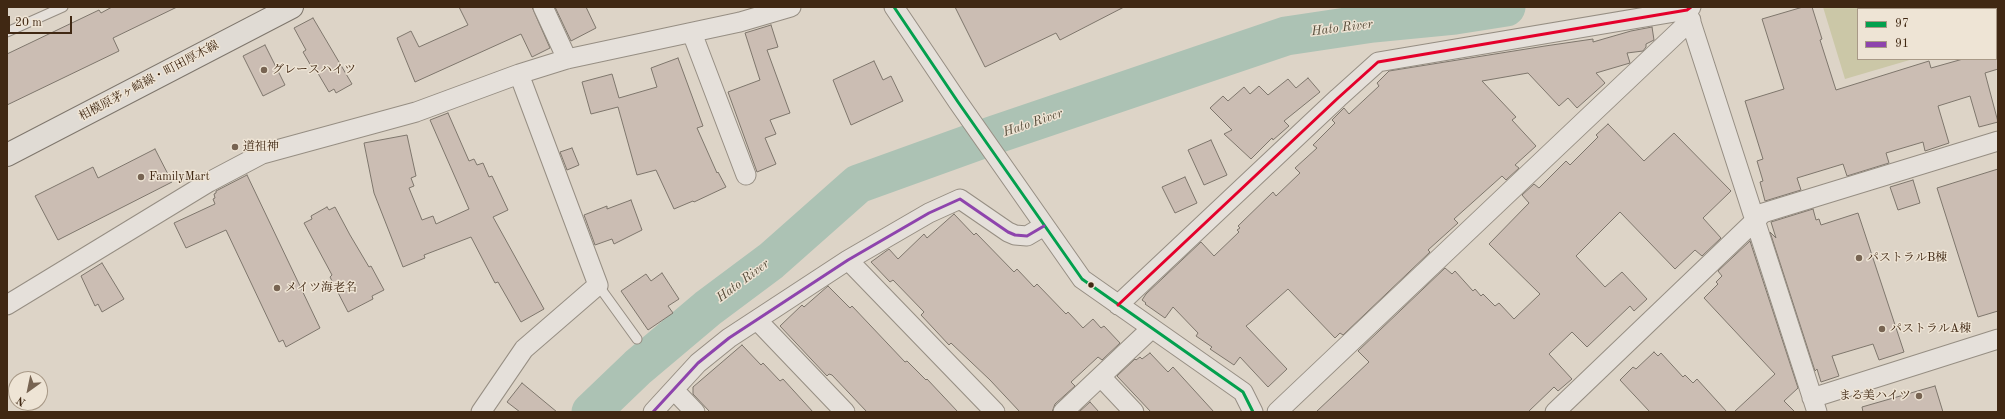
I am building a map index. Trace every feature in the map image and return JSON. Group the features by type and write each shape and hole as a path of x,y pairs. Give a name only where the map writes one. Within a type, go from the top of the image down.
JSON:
{"main road":[{"name":"相模原茅ヶ崎線・町田厚木線","path":"7,155 292,7"}],"street":[{"path":"543,7 567,59"},
{"path":"7,305 209,182 262,154 416,112 519,74 567,59 740,22 791,7"},
{"path":"894,7 958,102 1082,279 1243,392 1253,412"},
{"path":"1689,11 1814,405 1998,339"},
{"path":"1118,305 1378,62 1689,11"},
{"path":"1277,412 1689,11"},
{"path":"692,32 746,176"},
{"path":"481,412 524,349 598,285 519,74"},
{"path":"1555,412 1763,213 1998,141"},
{"path":"653,412 698,363 729,338 848,260 929,213 960,199 1008,232 1027,236 1044,226"},
{"path":"848,260 995,412"},
{"path":"757,320 845,412"},
{"path":"1063,412 1152,328"},
{"path":"1101,377 1134,412"},
{"path":"674,390 694,412"}],"lane":[{"path":"7,32 63,7"},
{"path":"598,285 637,339"}],"shaded area":[{"path":"1823,7 1998,7 1998,34 1997,8 1857,8 1857,60 1910,60 1845,79"}],"building":[{"path":"112,7 177,7 113,38 119,51 7,105 7,54 99,10 101,13"},
{"path":"459,7 532,7 550,48 532,57 521,34 415,82 397,38 411,31 419,47 468,25"},
{"path":"555,7 586,7 596,28 571,41"},
{"path":"955,7 1124,7 1060,40 1056,33 985,67"},
{"path":"1803,7 1812,7 1822,39 1820,40 1836,90 1929,61 1931,68 1959,60 1998,59 1998,69 1985,73 1998,122 1979,127 1970,96 1938,106 1949,143 1925,151 1923,142 1886,153 1889,163 1847,176 1843,164 1797,178 1801,190 1765,201 1760,182 1763,181 1757,161 1763,159 1745,101 1784,89 1762,19"},
{"path":"313,18 352,84 336,93 334,89 329,92 316,70 314,71 303,52 306,50 294,28"},
{"path":"771,25 778,47 767,50 790,113 770,120 776,134 765,138 776,164 757,172 728,92 760,80 745,33"},
{"path":"1652,27 1654,40 1646,44 1643,51 1627,53 1630,63 1596,73 1605,83 1577,108 1568,98 1559,106 1528,73 1482,81 1516,117 1512,120 1536,146 1515,165 1519,168 1506,180 1502,176 1454,219 1458,223 1428,250 1430,252 1343,335 1340,333 1335,338 1288,289 1246,326 1287,369 1268,387 1240,357 1234,365 1210,349 1212,347 1196,336 1198,333 1173,307 1165,318 1145,304 1146,303 1142,300 1146,294 1201,242 1214,256 1239,232 1237,230 1240,228 1238,226 1273,192 1276,196 1300,173 1295,168 1317,148 1313,145 1335,123 1332,120 1344,108 1349,114 1379,86 1377,83 1389,71 1593,39 1593,42 1631,31"},
{"name":"グレースハイツ","path":"265,45 285,85 263,96 243,56"},
{"path":"678,58 703,126 697,128 717,173 718,172 726,187 694,202 693,201 674,209 656,170 637,175 618,107 591,114 582,82 612,74 619,98 657,87 651,68"},
{"path":"874,61 883,80 891,76 903,101 851,125 833,80"},
{"path":"1308,78 1320,92 1284,121 1289,126 1273,140 1272,138 1251,159 1224,134 1232,130 1210,108 1223,96 1228,101 1244,87 1250,94 1259,86 1268,95 1288,79 1296,88"},
{"path":"448,113 469,161 474,159 477,165 483,163 489,177 492,176 508,210 493,217 544,309 521,322 498,282 495,283 471,237 424,255 425,258 403,267 374,193 364,143 407,135 416,176 411,178 414,186 409,188 422,220 433,216 436,224 469,209 430,120"},
{"path":"1608,124 1644,161 1674,133 1731,191 1703,218 1721,238 1702,256 1695,250 1675,269 1620,212 1576,256 1605,287 1622,272 1647,299 1634,311 1630,306 1587,347 1572,332 1549,354 1572,379 1558,391 1554,387 1528,412 1316,412 1369,362 1358,351 1445,268 1452,274 1455,271 1473,291 1475,289 1481,296 1483,294 1495,306 1499,303 1514,319 1540,294 1489,244 1529,203 1522,195 1534,184 1539,188 1566,161 1570,165 1598,137 1596,135"},
{"path":"1211,140 1227,175 1204,185 1188,150"},
{"path":"572,148 579,165 567,170 560,152"},
{"path":"155,149 172,182 58,240 35,196 93,167 98,178"},
{"path":"1998,169 1998,311 1978,317 1937,188"},
{"name":"メイツ海老名","path":"247,175 320,328 286,347 283,340 279,342 226,230 186,248 174,223 215,204 213,199 215,198 214,194 216,191"},
{"path":"1185,177 1197,203 1175,213 1162,187"},
{"path":"1913,180 1920,203 1898,210 1890,187"},
{"path":"631,200 642,230 614,244 612,239 595,245 584,215 607,206 607,209"},
{"path":"327,207 329,210 335,207 350,235 369,267 371,266 384,290 372,296 373,299 348,312 330,277 332,275 304,223 312,219 311,216"},
{"path":"1813,209 1816,220 1819,219 1821,225 1858,213 1904,352 1879,360 1873,344 1832,356 1839,376 1821,382 1817,369 1815,371 1770,232 1776,238 1771,222"},
{"path":"954,214 974,235 976,233 1014,272 1017,269 1034,287 1037,284 1066,314 1068,312 1083,328 1093,319 1101,328 1104,326 1120,343 1102,360 1098,357 1071,382 1075,386 1055,404 1052,412 1020,412 990,380 951,343 949,345 921,315 924,312 893,280 890,282 871,262 889,249 898,259 924,234 927,238"},
{"path":"1750,241 1798,388 1784,401 1795,412 1734,412 1775,374 1704,298 1718,284 1716,282 1722,276 1718,271"},
{"path":"102,263 124,299 102,312 98,304 95,306 81,276"},
{"path":"662,273 679,299 668,306 673,313 648,330 621,291 646,274 651,281"},
{"path":"828,286 850,308 852,306 905,362 907,361 926,380 927,379 958,412 867,412 832,375 829,374 827,376 780,326 802,305 804,307"},
{"path":"742,345 761,365 763,363 780,381 783,379 813,412 710,412 693,394 693,387"},
{"path":"1654,352 1658,356 1661,353 1683,377 1685,375 1693,383 1697,379 1727,412 1650,412 1620,380 1633,367 1636,369"},
{"path":"1150,353 1168,372 1173,367 1214,412 1151,412 1117,376 1135,359 1136,360 1140,357 1142,359"},
{"path":"522,383 557,412 520,412 507,402"},
{"name":"まる美ハイツ","path":"1935,386 1943,412 1863,412 1862,407"},
{"path":"1090,402 1099,412 1079,412"}],"waterway":[{"name":"Hato River","path":"591,412 638,367 708,308 771,261 858,184 994,135 1286,36 1373,23 1455,15 1506,7"}],"transit line":[{"name":"97","path":"894,7 958,102 1082,279 1243,392 1253,412"},
{"path":"1118,305 1378,62 1687,10 1691,7"},
{"name":"91","path":"653,412 698,363 729,338 848,260 929,213 960,199 1008,232 1015,235 1027,236 1044,226"}],"place":[{"name":"グレースハイツ","path":"264,70"},
{"name":"道祖神","path":"235,147"},
{"name":"FamilyMart","path":"141,177"},
{"name":"パストラルB棟","path":"1859,258"},
{"name":"メイツ海老名","path":"277,288"},
{"name":"パストラルA棟","path":"1882,329"},
{"name":"まる美ハイツ","path":"1919,396"}]}
